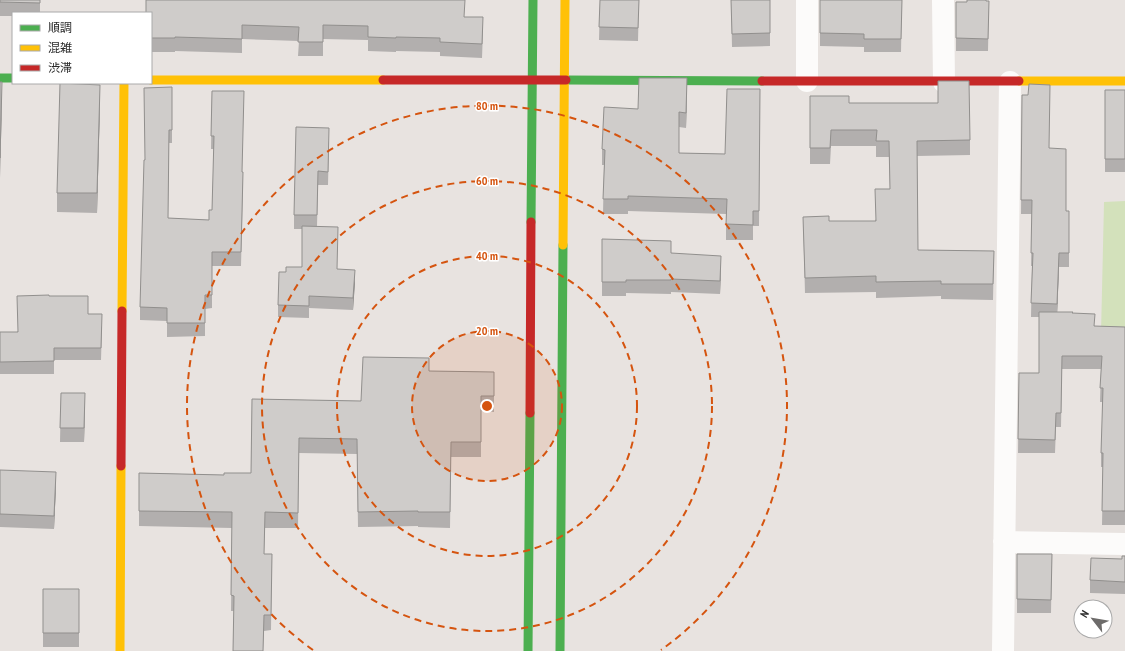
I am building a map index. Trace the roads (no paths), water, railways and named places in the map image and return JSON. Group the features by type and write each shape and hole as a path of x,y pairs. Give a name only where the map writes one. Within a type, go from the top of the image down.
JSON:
{"street":[{"path":"528,651 533,0"},
{"path":"560,651 565,0"},
{"path":"807,0 807,81"},
{"path":"943,0 944,82"},
{"path":"0,78 12,78"},
{"path":"152,80 1125,81"},
{"path":"1002,651 1010,82"},
{"path":"120,651 124,84"},
{"path":"1004,542 1125,544"}]}
